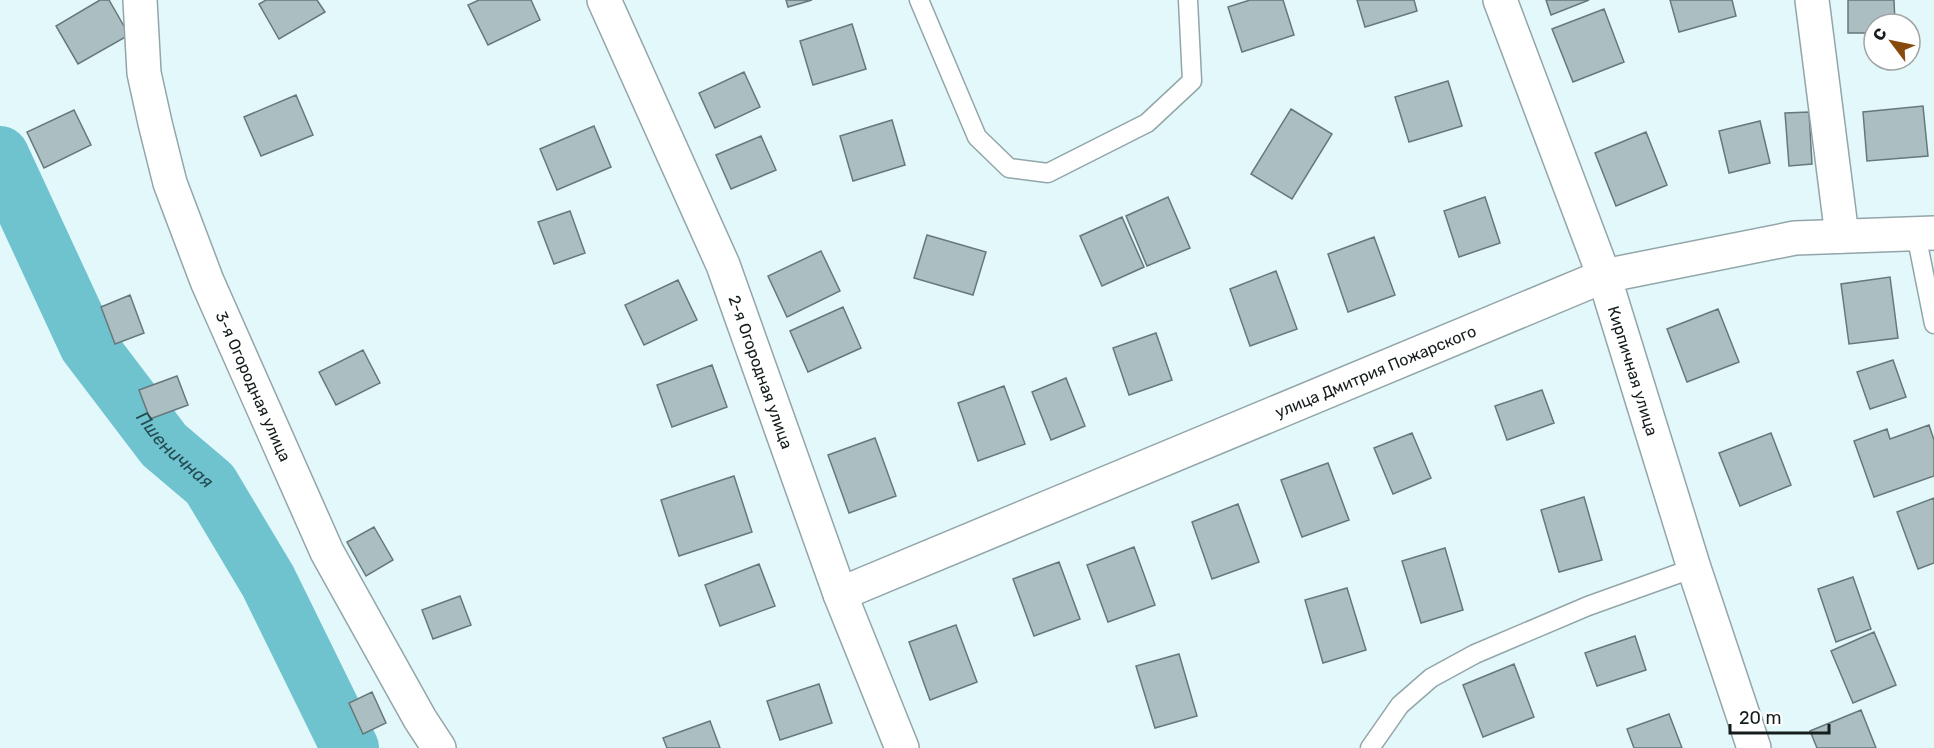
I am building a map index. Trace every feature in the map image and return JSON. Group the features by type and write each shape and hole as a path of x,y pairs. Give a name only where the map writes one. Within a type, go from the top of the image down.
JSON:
{"street":[{"name":"3-я Огородная улица","path":"140,0 144,73 155,123 170,183 207,280 327,552 420,719 440,748"},
{"name":"2-я Огородная улица","path":"604,0 723,265 840,594 902,748"},
{"name":"Кирпичная улица","path":"1500,0 1604,276 1694,568 1754,748"},
{"path":"1812,0 1842,236"},
{"name":"улица Дмитрия Пожарского","path":"840,594 1604,276 1796,238 1925,233"}],"lane":[{"path":"919,0 977,137 1009,168 1048,173 1147,123 1192,81 1188,0"},
{"path":"1925,233 1934,324"},
{"path":"1370,748 1400,705 1431,678 1475,654 1588,606 1694,568"}],"building":[{"path":"100,0 109,0 129,35 78,64 56,26"},
{"path":"266,0 317,0 325,12 279,39 259,4"},
{"path":"479,0 531,0 540,20 488,45 468,5"},
{"path":"786,0 812,0 788,7"},
{"path":"1250,0 1283,0 1294,35 1242,52 1228,7"},
{"path":"1357,0 1414,0 1417,11 1365,27"},
{"path":"1546,0 1589,0 1551,15"},
{"path":"1670,0 1732,0 1736,16 1679,32"},
{"path":"1848,0 1894,0 1894,12 1862,12 1862,33 1848,33"},
{"path":"1604,9 1624,62 1573,82 1552,29"},
{"path":"852,24 866,69 813,85 800,41"},
{"path":"744,72 760,107 715,128 699,93"},
{"path":"1448,81 1462,126 1409,142 1395,97"},
{"path":"296,95 313,135 261,156 244,117"},
{"path":"1923,106 1928,156 1867,161 1863,112"},
{"path":"1291,109 1332,134 1292,199 1251,174"},
{"path":"74,110 91,145 44,168 27,132"},
{"path":"1809,112 1812,164 1789,166 1785,113"},
{"path":"892,120 905,165 853,181 840,136"},
{"path":"1760,121 1770,163 1729,173 1719,131"},
{"path":"594,126 611,167 557,190 540,149"},
{"path":"1646,132 1667,185 1616,206 1595,153"},
{"path":"761,136 776,170 731,189 716,155"},
{"path":"1168,197 1190,248 1147,266 1126,216"},
{"path":"1485,197 1500,243 1459,257 1444,211"},
{"path":"570,211 585,253 554,264 538,222"},
{"path":"1122,217 1144,267 1102,286 1080,236"},
{"path":"927,235 986,252 973,295 914,278"},
{"path":"1374,237 1395,295 1348,312 1328,254"},
{"path":"821,251 840,291 787,317 768,276"},
{"path":"1276,271 1297,329 1250,346 1230,289"},
{"path":"1890,277 1898,338 1849,344 1841,284"},
{"path":"678,280 697,320 644,345 625,305"},
{"path":"130,295 144,333 115,344 101,307"},
{"path":"843,307 861,348 808,372 790,331"},
{"path":"1718,309 1739,362 1687,382 1667,329"},
{"path":"1156,333 1172,380 1129,395 1113,348"},
{"path":"363,350 380,383 336,405 319,372"},
{"path":"1893,360 1906,397 1870,409 1857,372"},
{"path":"712,365 727,407 672,427 657,385"},
{"path":"177,376 188,405 150,419 139,390"},
{"path":"1066,378 1085,426 1051,440 1032,392"},
{"path":"1004,386 1025,444 978,461 958,403"},
{"path":"1542,390 1554,423 1507,440 1495,406"},
{"path":"1929,425 1934,440 1934,476 1874,497 1854,441 1887,429 1890,439"},
{"path":"1412,433 1431,478 1393,494 1374,448"},
{"path":"1771,433 1791,485 1740,506 1719,453"},
{"path":"875,438 896,496 849,513 828,455"},
{"path":"1328,463 1349,520 1302,537 1281,480"},
{"path":"734,476 752,532 679,556 661,500"},
{"path":"1584,497 1602,560 1559,572 1541,510"},
{"path":"1934,498 1934,563 1918,569 1897,512"},
{"path":"1238,504 1259,562 1212,579 1192,522"},
{"path":"374,527 393,560 366,576 347,542"},
{"path":"1134,547 1155,605 1108,622 1087,565"},
{"path":"1445,548 1463,610 1421,623 1402,561"},
{"path":"1059,562 1080,619 1034,636 1013,579"},
{"path":"759,564 775,606 720,626 705,585"},
{"path":"1853,577 1871,629 1836,642 1818,589"},
{"path":"1347,588 1366,650 1323,663 1305,600"},
{"path":"460,596 471,625 433,639 422,610"},
{"path":"956,625 977,682 930,700 909,642"},
{"path":"1874,632 1896,685 1853,703 1831,651"},
{"path":"1635,636 1646,670 1597,686 1585,653"},
{"path":"1179,654 1197,716 1155,728 1136,666"},
{"path":"1514,664 1534,717 1483,737 1463,685"},
{"path":"819,684 832,723 780,740 767,701"},
{"path":"372,692 386,723 363,734 349,703"},
{"path":"1861,710 1876,748 1817,748 1810,731"},
{"path":"1669,714 1682,748 1634,748 1627,729"},
{"path":"710,721 720,748 667,748 663,738"}],"waterway":[{"name":"Пшеничная","path":"0,155 88,345 164,445 210,484 268,581 350,748"}]}
